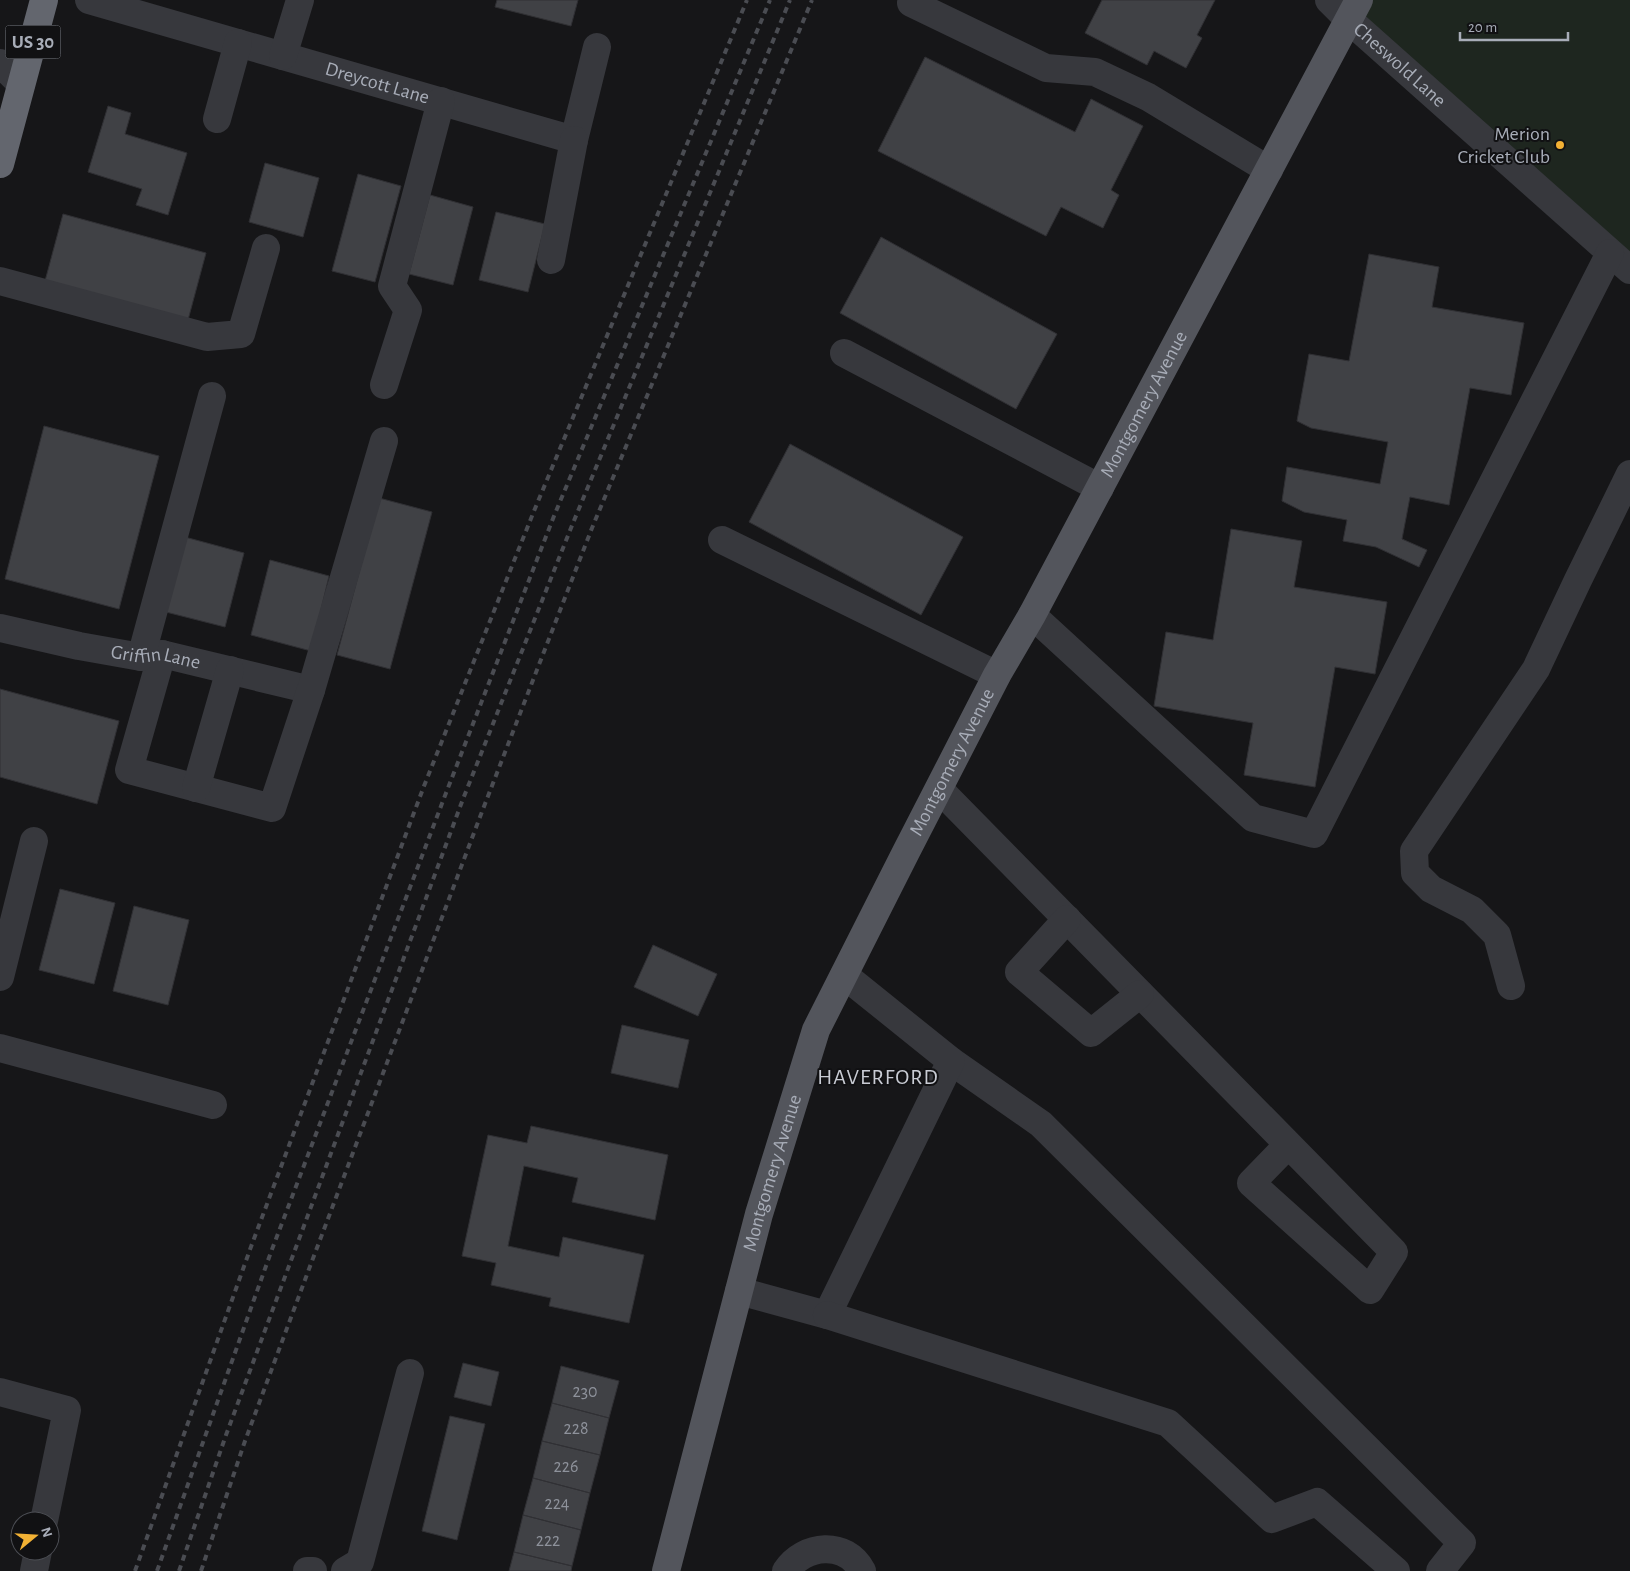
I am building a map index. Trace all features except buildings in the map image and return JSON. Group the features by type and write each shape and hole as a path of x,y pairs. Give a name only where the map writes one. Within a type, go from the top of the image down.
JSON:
{"highway":[{"name":"US 30","path":"0,164 44,0"}],"main road":[{"name":"Montgomery Avenue","path":"666,1571 759,1214 816,1030 997,675 1032,616 1354,10"}],"street":[{"name":"Dreycott Lane","path":"89,0 574,140"},
{"path":"284,56 300,0"},
{"name":"Cheswold Lane","path":"1330,0 1354,10 1630,270"},
{"path":"912,3 1046,68 1095,72 1148,97 1269,170"},
{"path":"217,118 238,43"},
{"path":"551,260 574,140 597,47"},
{"path":"0,63 21,84"},
{"path":"384,384 408,310 392,286 441,101"},
{"path":"0,281 206,336 241,334 266,248"},
{"path":"1032,616 1253,818 1314,834 1610,252"},
{"path":"844,353 1100,488"},
{"path":"212,396 152,656 129,770 272,808 311,690 384,441"},
{"path":"1511,986 1497,935 1472,910 1431,889 1415,873 1414,851 1536,669 1630,474"},
{"path":"722,540 997,675"},
{"name":"Griffin Lane","path":"0,628 79,646 152,656 230,670 311,690"},
{"path":"196,788 230,670"},
{"path":"939,790 1394,1252 1370,1290 1251,1183 1288,1145"},
{"path":"0,977 34,841"},
{"path":"1067,919 1019,972 1090,1033 1140,994"},
{"path":"844,975 951,1061 1041,1124 1462,1543 1440,1571"},
{"path":"0,1048 213,1105"},
{"path":"827,1314 951,1061"},
{"path":"739,1291 827,1314 1168,1423 1272,1519 1317,1502 1396,1571"},
{"path":"345,1571 360,1562 410,1373"},
{"path":"0,1392 66,1410 46,1511"},
{"path":"786,1571 792,1562 804,1554 818,1549 833,1550 848,1555 862,1571"},
{"path":"307,1571 313,1571"}],"shaded area":[{"name":"Merion Cricket Club","path":"1359,0 1630,0 1630,270 1349,20"}],"railway":[{"path":"135,1571 252,1244 424,786 534,511 747,0"},
{"path":"157,1571 271,1252 554,516 770,0"},
{"path":"179,1571 226,1435 463,799 573,523 790,0"},
{"path":"201,1571 245,1441 312,1261 483,809 592,528 812,0"}],"place":[{"name":"Merion Cricket Club","path":"1560,145"}],"district":[{"name":"HAVERFORD","path":"878,1077"}]}
